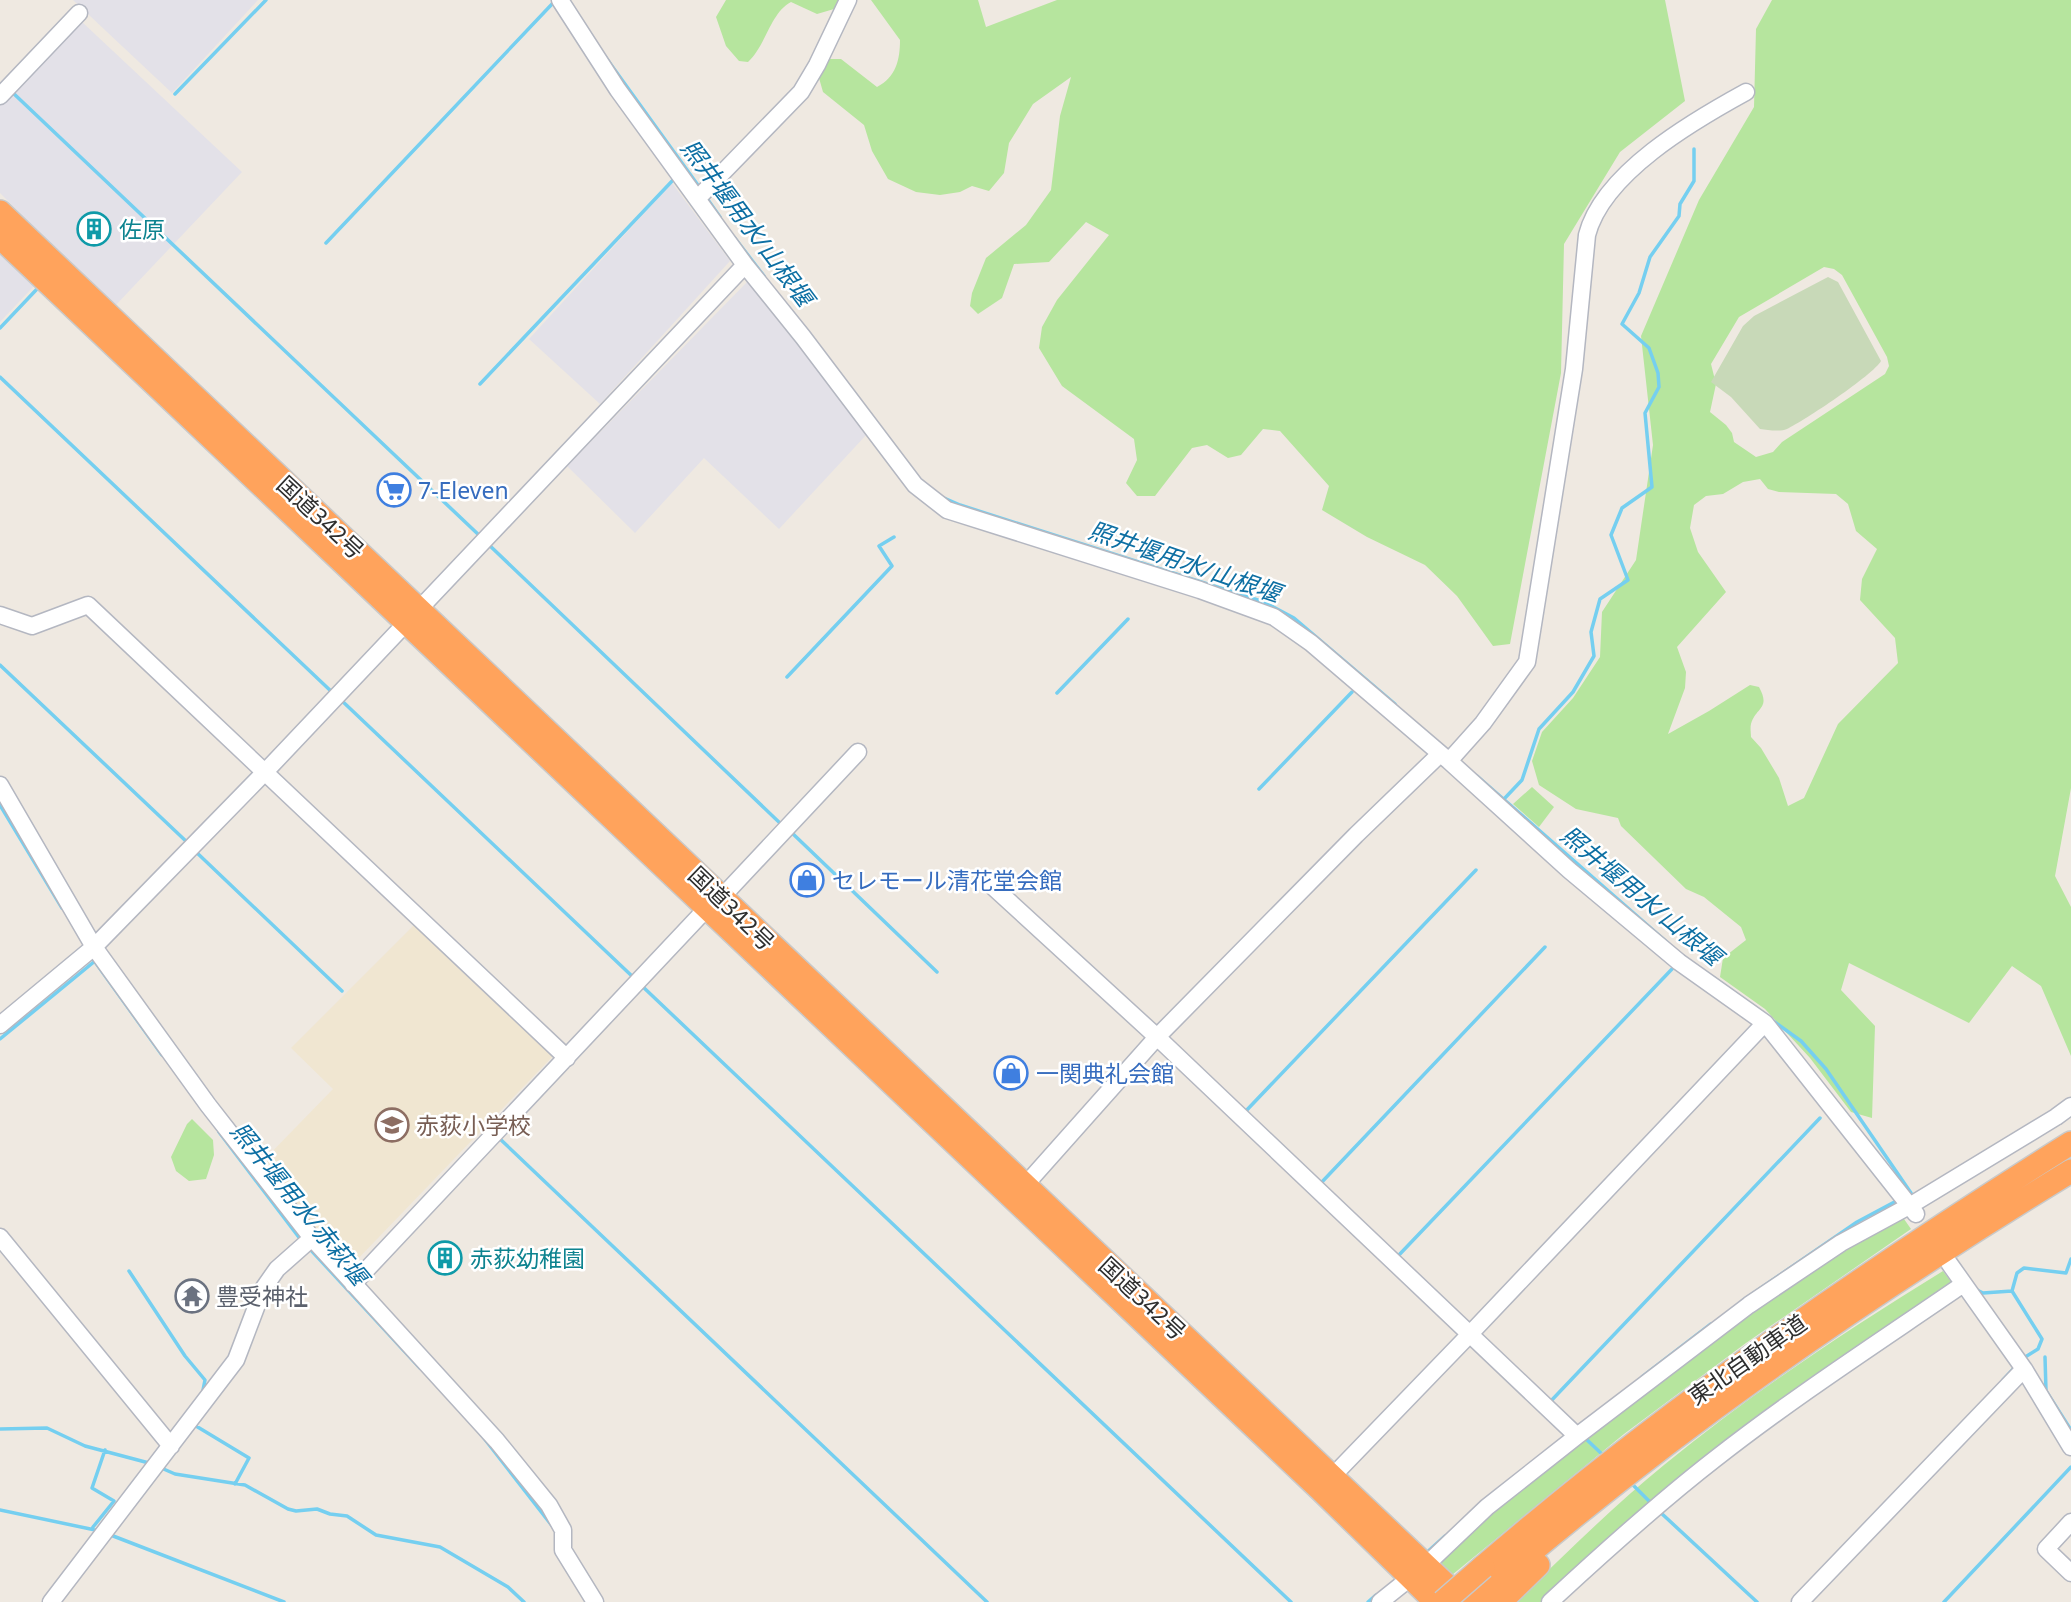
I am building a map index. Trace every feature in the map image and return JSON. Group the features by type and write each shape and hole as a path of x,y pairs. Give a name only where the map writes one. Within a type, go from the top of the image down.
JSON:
{"highway":[{"name":"国道342号","path":"0,212 412,616 1018,1193 1418,1572 1464,1602"},
{"name":"国道342号","path":"0,237 412,616"},
{"name":"東北自動車道","path":"1443,1602 1497,1586 1529,1527 1633,1444 1764,1346 2071,1143"},
{"name":"東北自動車道","path":"1473,1602 1497,1586 1690,1427 1778,1362 2071,1171"},
{"name":"国道342号","path":"1418,1572 1436,1602"}],"street":[{"path":"560,0 618,90 745,265 915,485 947,510 1200,590 1274,617 1311,643 1444,757 1569,870 1679,962 1765,1023 1913,1209"},
{"path":"698,198 801,92 848,0"},
{"path":"0,96 79,13"},
{"path":"1018,1193 1157,1037 1444,757 1483,723 1527,662 1574,369 1587,235 1591,220 1606,195 1643,160 1699,118 1746,92"},
{"path":"0,1025 94,947 265,772 745,265"},
{"path":"0,615 33,626 88,604 567,1058"},
{"path":"353,1284 858,752"},
{"path":"0,785 94,947 208,1105 312,1238 497,1441 549,1505 563,1530 562,1550 595,1602"},
{"path":"990,884 1157,1037 1577,1436"},
{"path":"1326,1482 1765,1023"},
{"path":"1380,1602 1418,1572 1487,1507 1749,1305 1841,1243 1913,1209 2071,1105"},
{"path":"0,1237 171,1446"},
{"path":"51,1602 236,1360 262,1289 277,1269 312,1238"},
{"path":"1949,1263 2024,1369 2071,1447"},
{"path":"1550,1602 1651,1511 1716,1458 1814,1385 1962,1285"},
{"path":"1800,1602 2024,1369"},
{"path":"2071,1522 2046,1549 2071,1573"}],"shaded area":[{"path":"73,0 258,0 172,93"},
{"path":"81,21 242,172 114,307 0,193 0,104"},
{"path":"672,183 730,261 600,404 529,339"},
{"path":"0,255 34,286 0,322"},
{"path":"747,282 868,433 779,529 704,458 635,533 567,466"},
{"name":"赤荻小学校","path":"416,923 554,1055 354,1263 344,1264 262,1162 333,1089 291,1048"}],"green space":[{"path":"726,0 840,0 834,9 817,14 791,2 778,14 748,62 739,61 726,46 716,17"},
{"path":"871,0 978,0 986,27 1057,0 1665,0 1685,101 1620,152 1564,244 1561,373 1510,644 1493,646 1457,596 1425,565 1367,537 1322,510 1329,486 1280,431 1263,429 1241,455 1228,458 1207,445 1192,448 1155,496 1137,496 1126,483 1137,460 1134,439 1062,386 1039,348 1042,327 1057,300 1109,235 1086,222 1049,262 1014,264 1002,298 978,314 970,306 972,293 986,258 1026,225 1051,190 1060,116 1071,77 1033,104 1009,143 1004,173 989,191 972,186 960,192 940,195 916,192 888,179 872,151 864,125 823,92 819,78 827,59 841,59 877,87 893,73 898,61 900,40"},
{"path":"1772,0 2071,0 2071,788 2055,876 2071,907 2071,1056 2041,986 2012,966 1969,1023 1849,963 1841,990 1875,1026 1872,1118 1851,1112 1810,1058 1765,1009 1720,977 1723,958 1746,940 1741,927 1704,897 1686,889 1621,826 1618,818 1576,809 1539,785 1532,761 1542,732 1573,698 1600,657 1602,612 1636,560 1653,445 1641,336 1699,200 1754,107 1756,29","holes":["1824,267 1834,269 1842,275 1887,357 1889,366 1885,374 1782,442 1773,452 1756,457 1734,442 1726,425 1710,412 1716,384 1711,364 1739,317","1760,479 1768,489 1779,492 1836,494 1848,504 1856,531 1877,549 1862,579 1860,600 1895,638 1898,663 1838,724 1804,798 1788,806 1779,778 1751,737 1753,718 1764,700 1759,687 1750,685 1668,734 1685,688 1686,672 1677,647 1726,592 1698,552 1690,528 1694,505 1706,496 1723,494 1743,482"]},
{"path":"1828,277 1838,282 1881,361 1852,387 1796,424 1781,430 1760,429 1731,397 1711,382 1743,326 1754,316"},
{"path":"1532,787 1554,807 1539,827 1513,804"},
{"path":"192,1119 213,1140 214,1155 206,1179 189,1181 176,1171 171,1157"},
{"path":"1896,1219 1904,1219 1911,1229 1746,1343 1624,1434 1452,1575 1439,1562 1503,1501 1755,1308"},
{"path":"1943,1271 1952,1283 1699,1462 1542,1602 1515,1602 1588,1532 1697,1438 1800,1363"}],"waterway":[{"path":"175,94 266,0"},
{"path":"326,243 553,3"},
{"name":"照井堰用水/山根堰","path":"604,55 700,188"},
{"path":"12,92 481,537"},
{"path":"1504,799 1522,780 1539,729 1573,692 1594,656 1591,632 1600,599 1628,580 1611,535 1622,508 1652,487 1645,413 1659,387 1658,373 1649,348 1622,324 1639,293 1650,257 1679,216 1680,204 1694,181 1694,149"},
{"path":"480,384 674,179"},
{"name":"照井堰用水/山根堰","path":"706,197 720,217"},
{"name":"照井堰用水/山根堰","path":"734,237 764,276"},
{"path":"0,328 37,289"},
{"path":"0,377 334,694"},
{"name":"照井堰用水/山根堰","path":"944,498 1264,602 1294,618 1395,704"},
{"path":"787,677 892,566 879,546 894,537"},
{"path":"487,543 782,825"},
{"path":"1057,693 1128,619"},
{"path":"0,665 189,844"},
{"path":"1259,789 1352,692"},
{"path":"340,699 634,978"},
{"name":"照井堰用水/山根堰","path":"1477,776 1669,944"},
{"name":"照井堰用水/赤萩堰","path":"0,805 62,908"},
{"path":"791,832 937,972"},
{"path":"194,850 342,991"},
{"path":"1243,1114 1476,870"},
{"path":"1320,1184 1545,947"},
{"name":"照井堰用水/赤萩堰","path":"93,959 162,1055"},
{"path":"0,1039 95,961"},
{"path":"1398,1256 1672,969"},
{"name":"照井堰用水/山根堰","path":"1714,978 1801,1041 1826,1069 1911,1193 1907,1195"},
{"path":"642,986 1291,1602"},
{"path":"1549,1403 1820,1118"},
{"name":"照井堰用水/赤萩堰","path":"219,1132 301,1240"},
{"path":"499,1138 987,1602"},
{"path":"1742,1301 1857,1222 1900,1199"},
{"name":"照井堰用水/赤萩堰","path":"309,1248 420,1368"},
{"path":"2012,1291 2017,1273 2024,1268 2066,1273 2071,1259"},
{"path":"129,1271 185,1356 205,1380 202,1395"},
{"name":"照井堰用水/山根堰","path":"1975,1289 1983,1293 2012,1291 2042,1339 2038,1349 2022,1359"},
{"path":"1642,1377 1711,1324"},
{"name":"照井堰用水/山根堰","path":"2045,1357 2046,1391 2071,1430"},
{"path":"2003,1380 2017,1365"},
{"path":"196,1423 196,1426 249,1458 235,1484"},
{"path":"0,1429 47,1428 85,1446 149,1463"},
{"name":"照井堰用水/赤萩堰","path":"480,1433 553,1527"},
{"path":"1585,1438 1605,1457"},
{"path":"93,1527 114,1501 92,1488 105,1450"},
{"path":"159,1467 175,1474 245,1485 288,1509 317,1509 347,1516 376,1535 440,1547 508,1587 524,1602"},
{"path":"1944,1602 2071,1467"},
{"path":"1630,1482 1652,1504"},
{"path":"0,1510 100,1531"},
{"path":"1660,1512 1757,1602"},
{"path":"108,1534 284,1602"},
{"path":"1425,1554 1445,1536"},
{"path":"1368,1602 1376,1595"}],"place":[{"name":"佐原","path":"94,229"},
{"name":"7-Eleven","path":"394,490"},
{"name":"セレモール清花堂会館","path":"807,880"},
{"name":"一関典礼会館","path":"1011,1073"},
{"name":"赤荻小学校","path":"392,1125"},
{"name":"赤荻幼稚園","path":"445,1258"},
{"name":"豊受神社","path":"192,1296"}]}
